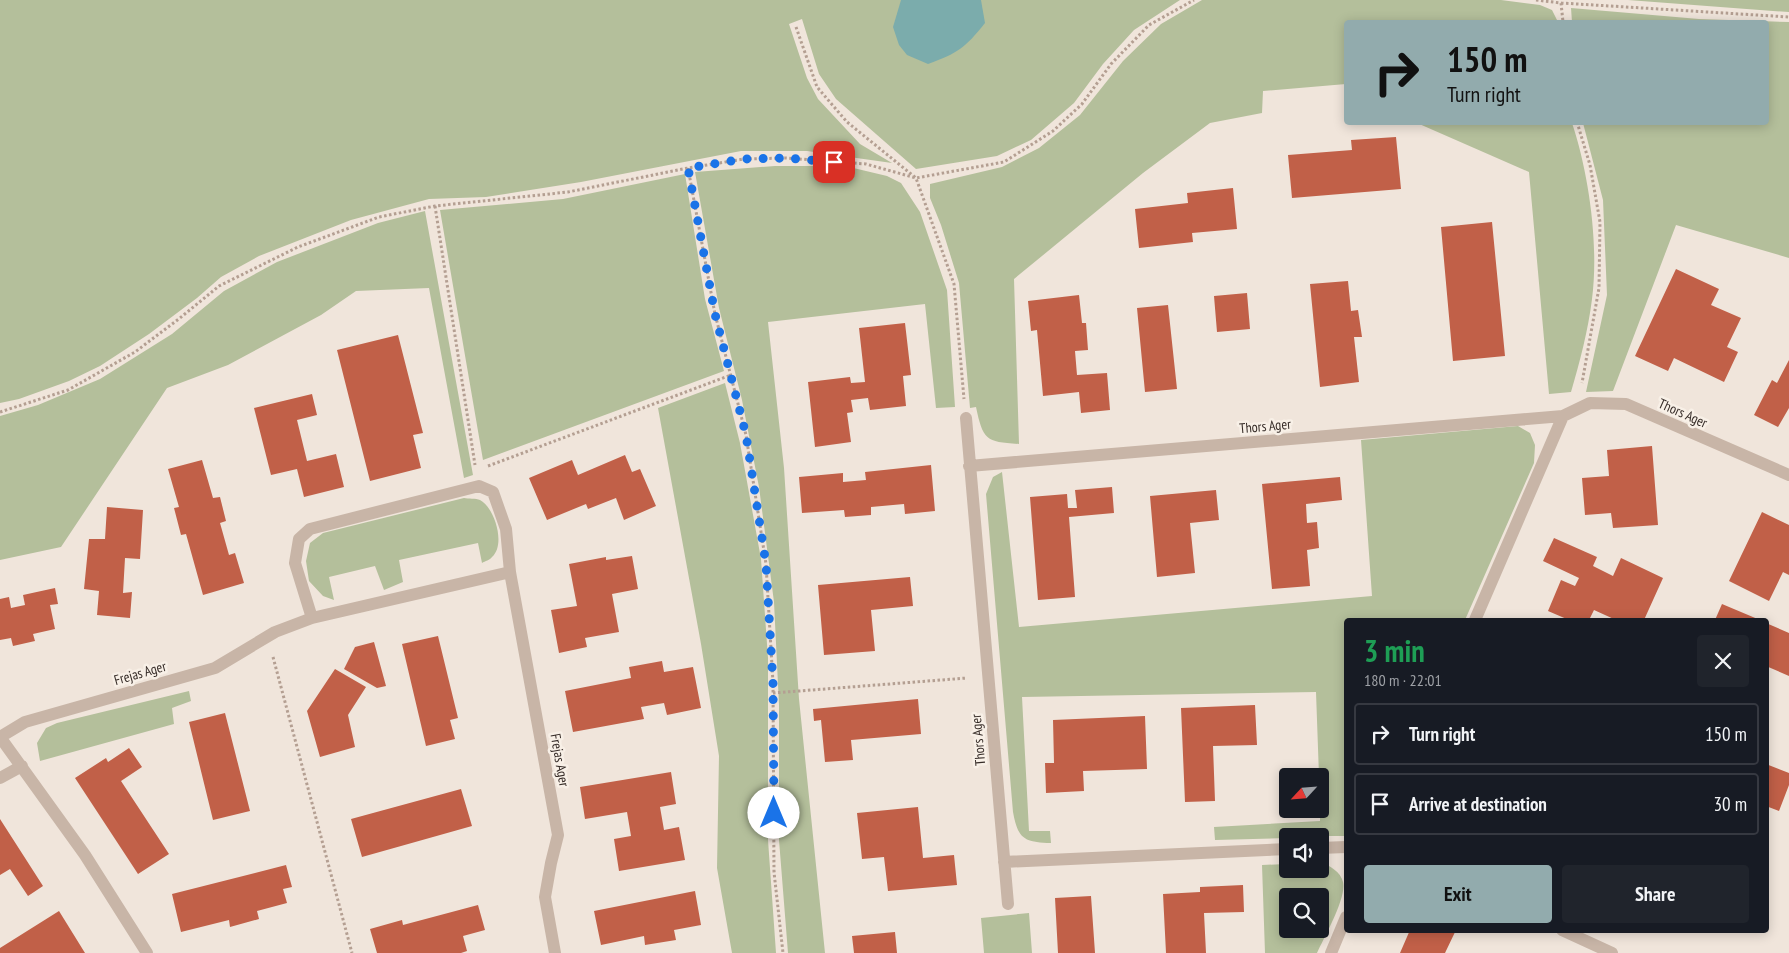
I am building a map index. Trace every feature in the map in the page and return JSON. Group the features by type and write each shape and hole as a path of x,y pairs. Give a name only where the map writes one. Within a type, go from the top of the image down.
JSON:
{"street":[{"name":"Thors Ager","path":"969,466 1563,416 1590,403 1626,404 1789,475"},
{"path":"1476,618 1563,416"},
{"name":"Thors Ager","path":"966,418 1008,904"},
{"name":"Frejas Ager","path":"312,618 295,563 299,539 310,529 479,486 493,492 506,529 510,572 558,835 550,863 545,897 555,953"},
{"name":"Frejas Ager","path":"147,953 85,855 0,737 25,722 215,668 268,637 312,618 510,572"},
{"path":"0,778 22,766"},
{"path":"1329,848 1344,847"},
{"path":"1004,862 1279,849"},
{"path":"1331,953 1344,921"},
{"path":"1569,933 1612,953"}],"path":[{"path":"0,412 68,390 135,352 219,286 298,247 379,217 435,206 568,192 744,159 786,158 866,164 916,178 1004,162 1053,131 1082,104 1111,64 1149,24 1194,0"},
{"path":"1536,0 1789,17"},
{"path":"1561,3 1563,20"},
{"path":"796,27 817,87 847,122 916,178 954,284 966,418"},
{"path":"1563,416 1582,386 1599,288 1600,222 1590,165 1577,125"},
{"path":"688,168 715,314 746,435 766,564 773,694 774,872 783,953"},
{"path":"435,206 476,469 486,467 731,375"},
{"path":"268,637 352,953"},
{"path":"773,694 988,676"}],"green space":[{"path":"0,0 1180,0 1134,30 1103,64 1074,103 1031,140 997,156 916,169 836,99 819,74 802,19 789,24 807,78 818,99 860,144 892,163 807,151 741,151 581,182 486,197 429,199 351,220 259,256 221,277 197,298 149,334 100,366 69,381 19,399 0,403"},
{"path":"1202,0 1501,0 1540,5 1552,10 1557,20 1344,20 1344,84 1263,91 1262,113 1210,123 1143,173 1014,279 1019,444 993,440 984,433 976,407 970,408 959,283 941,225 930,198 930,184 1002,167 1039,148 1080,115 1123,61 1161,24"},
{"path":"1628,0 1789,0 1789,12 1773,11"},
{"path":"1571,8 1729,20 1572,20"},
{"path":"1769,21 1789,22 1789,258 1676,225 1613,391 1586,392 1607,295 1603,200 1584,125 1769,125"},
{"path":"1422,125 1573,125 1588,187 1593,233 1594,278 1583,346 1571,392 1549,394 1529,172"},
{"path":"775,166 845,166 887,176 901,183 920,212 947,290 955,407 936,408 925,304 768,322 784,468 799,699 825,953 788,953 779,840 779,705 774,602 759,487 742,400 719,308 695,172"},
{"path":"685,174 705,299 724,371 483,460 440,210 563,199"},
{"path":"425,211 473,475 464,478 429,288 356,291 321,315 228,365 167,388 61,547 0,560 0,416 38,405 100,379 172,334 224,291 277,262 378,223"},
{"path":"725,383 740,443 761,559 768,658 768,840 776,953 732,953 717,868 719,756 701,644 658,408"},
{"path":"1518,426 1530,433 1535,445 1534,463 1466,618 1344,618 1344,836 1329,836 1329,828 1279,828 1279,838 1215,840 1214,827 1320,821 1320,818 1329,818 1329,768 1319,768 1316,692 1022,697 1029,831 1050,831 1051,843 1034,842 1028,840 1020,833 1013,812 986,494 993,477 1002,472 1019,627 1372,596 1361,440"},
{"path":"464,498 480,500 494,518 497,527 498,544 496,551 489,560 482,563 478,543 399,560 403,582 384,590 375,566 329,577 334,600 323,596 309,581 306,561 310,543 323,533"},
{"path":"189,691 191,701 172,708 174,724 40,761 37,743 46,728 57,723"},
{"path":"1279,864 1279,878 1329,878 1329,866 1342,878 1342,897 1329,928 1329,888 1279,888 1279,938 1324,938 1317,953 1265,953 1262,865"},
{"path":"1029,913 1032,953 984,953 981,918"}],"water":[{"path":"901,0 981,0 985,23 960,49 928,64 907,55 899,45 893,27"}],"building":[{"path":"1396,137 1401,189 1292,198 1288,155 1352,150 1351,140"},
{"path":"1233,188 1237,229 1192,233 1193,242 1139,248 1135,209 1188,203 1187,193"},
{"path":"1492,222 1505,356 1453,361 1441,227"},
{"path":"1676,269 1719,289 1711,305 1741,318 1727,347 1738,352 1724,382 1674,358 1668,371 1635,356"},
{"path":"1348,281 1351,311 1358,310 1362,337 1354,337 1359,382 1320,387 1310,284"},
{"path":"1247,293 1250,329 1217,332 1214,296"},
{"path":"1079,295 1082,323 1086,323 1088,350 1075,351 1077,375 1107,373 1110,410 1081,413 1079,392 1043,396 1037,330 1031,331 1028,301"},
{"path":"1168,305 1177,389 1145,392 1137,308"},
{"path":"905,323 911,375 903,376 906,406 870,410 868,398 851,400 853,412 847,413 851,442 815,447 808,382 850,377 851,383 865,382 859,328"},
{"path":"398,335 423,433 413,435 421,468 370,481 337,350"},
{"path":"1789,360 1789,408 1778,427 1754,415 1772,380 1777,383"},
{"path":"312,394 317,415 297,420 307,461 336,454 344,487 304,497 297,469 271,475 254,408"},
{"path":"1652,446 1658,525 1613,528 1611,513 1585,515 1582,478 1609,476 1607,450"},
{"path":"625,455 632,472 640,469 656,506 624,520 616,498 588,509 586,504 547,520 529,478 572,460 578,475"},
{"path":"202,460 213,498 220,497 226,521 220,523 229,555 235,553 244,583 203,595 186,534 181,535 174,508 179,507 168,469"},
{"path":"931,465 935,511 905,514 904,504 871,507 871,515 845,517 844,510 802,513 799,477 843,473 843,482 866,480 865,472"},
{"path":"1340,477 1342,500 1306,504 1307,523 1317,522 1319,548 1307,550 1310,586 1272,589 1262,484"},
{"path":"1112,487 1114,513 1069,517 1075,597 1038,600 1030,497 1067,494 1068,508 1077,508 1075,490"},
{"path":"1216,490 1219,520 1190,523 1195,573 1157,577 1150,496"},
{"path":"107,507 143,510 140,559 125,558 123,593 132,592 130,618 97,615 99,591 84,589 89,539 105,539"},
{"path":"1762,512 1789,525 1789,575 1783,572 1769,601 1729,581"},
{"path":"1554,538 1597,557 1593,566 1613,576 1621,558 1663,578 1645,618 1612,618 1594,610 1590,618 1564,618 1548,611 1561,580 1575,586 1579,578 1543,561"},
{"path":"632,556 638,589 612,594 619,632 585,638 587,647 559,653 551,610 577,606 569,564 606,557 606,560"},
{"path":"910,577 913,606 871,610 875,651 824,655 818,585"},
{"path":"55,588 58,604 50,605 55,629 33,634 35,641 13,646 11,638 0,640 0,599 9,597 11,608 25,605 23,595"},
{"path":"1722,604 1755,618 1716,618"},
{"path":"1769,624 1789,633 1789,676 1769,667"},
{"path":"438,636 458,718 450,720 455,739 426,746 402,644"},
{"path":"374,642 386,686 377,688 344,669 355,647"},
{"path":"662,661 664,672 693,667 701,708 667,715 664,703 641,707 644,719 573,732 565,691 631,678 629,667"},
{"path":"335,669 366,687 348,715 355,747 320,757 307,711"},
{"path":"918,699 921,734 851,740 853,760 825,762 821,720 814,721 813,709"},
{"path":"1255,705 1257,745 1213,746 1215,801 1185,802 1181,708"},
{"path":"225,713 250,811 213,820 189,722"},
{"path":"1145,716 1147,769 1083,771 1084,791 1046,793 1045,763 1054,763 1053,720"},
{"path":"129,748 142,767 121,781 169,854 138,874 75,778 106,758 108,762"},
{"path":"1769,765 1789,773 1789,785 1779,811 1769,807"},
{"path":"671,772 676,804 660,807 664,830 679,827 685,860 619,871 614,839 631,836 627,812 585,819 580,787"},
{"path":"461,789 472,826 362,857 351,819"},
{"path":"918,807 923,858 954,855 957,885 888,891 884,857 862,859 857,813"},
{"path":"0,819 43,886 28,896 10,869 0,875"},
{"path":"286,865 292,887 283,889 287,903 257,911 259,919 230,927 229,920 181,932 172,894"},
{"path":"1243,885 1244,912 1204,913 1206,953 1166,953 1163,894 1200,892 1200,887"},
{"path":"695,891 701,925 674,930 676,940 645,945 644,936 601,945 594,911"},
{"path":"1091,896 1095,953 1058,953 1055,898"},
{"path":"478,905 485,930 463,936 467,951 461,953 377,953 370,929 402,920 403,925"},
{"path":"59,911 85,953 0,953 0,948"},
{"path":"895,932 897,953 854,953 852,936"},
{"path":"1409,933 1455,933 1445,953 1400,953"}],"route":[{"path":"774,813 773,683 766,564 746,435 715,314 688,168 744,159 786,158 834,162"}]}
